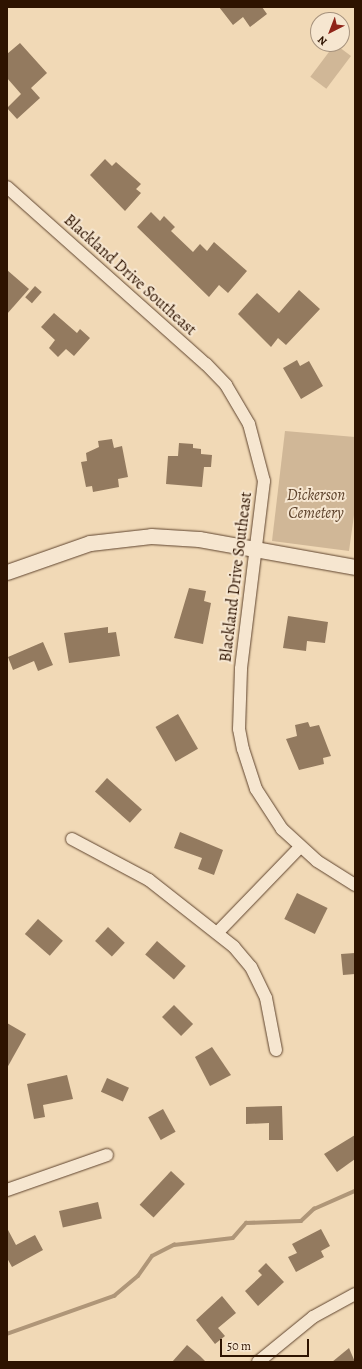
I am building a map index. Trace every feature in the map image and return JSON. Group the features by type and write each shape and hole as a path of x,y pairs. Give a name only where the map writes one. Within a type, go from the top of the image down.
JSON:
{"street":[{"name":"Blackland Drive Southeast","path":"7,187 226,385 249,424 258,451 264,481 257,550 241,669 239,729 256,789 272,817 300,847 355,885"},
{"path":"7,572 90,543 151,536 199,539 355,567"},
{"path":"72,839 149,880 218,932 247,961 260,984 271,1015 276,1050"},
{"path":"218,932 300,847"},
{"path":"7,1190 107,1155"},
{"path":"258,1362 313,1317 355,1294"}],"green space":[{"path":"329,52 346,52 351,56 326,89 310,77"},
{"name":"Dickerson Cemetery","path":"285,431 355,437 355,508 349,551 272,541"}],"building":[{"path":"219,7 262,7 267,14 250,27 243,17 233,25"},
{"path":"20,43 47,73 31,88 40,98 17,119 7,108 21,94 7,78 7,54"},
{"path":"105,159 112,166 116,162 141,184 136,189 141,193 125,211 90,175"},
{"path":"151,212 160,221 164,216 175,227 171,231 193,252 200,244 207,251 214,242 247,271 228,293 219,285 209,297 137,227"},
{"path":"7,270 29,289 7,314"},
{"path":"35,286 42,292 32,303 25,297"},
{"path":"299,290 320,309 286,345 278,338 271,347 238,314 257,293 279,313"},
{"path":"54,313 77,333 80,329 90,338 74,356 66,349 58,357 49,348 55,340 41,327"},
{"path":"297,360 300,366 309,361 323,386 301,399 283,368"},
{"path":"112,439 114,448 122,446 128,477 118,479 119,487 93,492 92,486 86,487 81,462 87,461 86,453 99,447 98,441"},
{"path":"179,443 193,444 193,448 201,449 201,454 212,455 211,467 204,467 202,487 166,484 168,456 178,456"},
{"path":"189,588 206,591 204,601 211,603 203,644 174,638"},
{"path":"288,616 328,622 325,643 307,641 306,651 283,648"},
{"path":"108,627 108,633 116,632 120,656 69,663 64,633"},
{"path":"43,642 53,665 38,671 34,661 13,670 8,657"},
{"path":"178,714 198,749 175,762 155,727"},
{"path":"308,722 310,727 319,725 331,756 323,758 324,764 299,770 286,739 297,736 295,725"},
{"path":"107,778 142,809 130,823 95,791"},
{"path":"180,832 223,850 214,875 198,869 202,858 174,848"},
{"path":"297,893 328,908 315,934 284,919"},
{"path":"38,919 63,941 50,956 25,934"},
{"path":"108,927 125,943 112,957 95,941"},
{"path":"157,941 186,966 174,980 145,955"},
{"path":"355,953 355,974 343,975 341,954"},
{"path":"174,1005 193,1024 181,1036 162,1017"},
{"path":"7,1023 26,1034 7,1068"},
{"path":"212,1047 231,1075 210,1086 195,1057"},
{"path":"67,1075 73,1099 43,1105 45,1117 34,1119 27,1084"},
{"path":"107,1078 129,1088 123,1101 101,1092"},
{"path":"282,1106 283,1140 269,1140 269,1123 246,1124 246,1107"},
{"path":"163,1109 176,1132 161,1140 148,1117"},
{"path":"355,1135 355,1159 337,1172 324,1154"},
{"path":"171,1171 185,1184 154,1218 140,1205"},
{"path":"98,1202 102,1219 63,1228 59,1211"},
{"path":"7,1228 16,1245 35,1235 43,1250 12,1267 7,1258"},
{"path":"321,1229 330,1246 321,1251 324,1257 296,1272 288,1257 297,1253 292,1244"},
{"path":"266,1263 284,1282 258,1306 245,1291 262,1275 258,1271"},
{"path":"222,1296 236,1313 218,1328 225,1336 215,1344 196,1320"},
{"path":"187,1345 200,1356 206,1362 172,1362"},
{"path":"349,1348 355,1362 332,1362"}],"waterway":[{"path":"7,1334 114,1296 138,1276 152,1256 174,1245 233,1238 246,1223 301,1221 314,1209 355,1191"}]}
